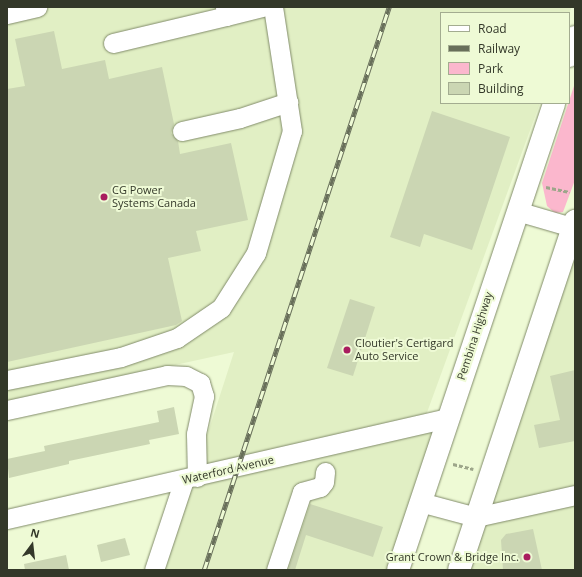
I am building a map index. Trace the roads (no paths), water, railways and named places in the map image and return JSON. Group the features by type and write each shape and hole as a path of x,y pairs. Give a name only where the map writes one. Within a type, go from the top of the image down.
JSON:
{"main road":[{"path":"570,53 575,37"},
{"name":"Pembina Highway","path":"398,570 554,104"},
{"path":"459,570 574,226"}],"street":[{"path":"7,14 37,7"},
{"path":"113,43 226,11 262,7"},
{"path":"7,380 121,357 177,338 221,308 256,253 292,131 273,7"},
{"path":"182,131 240,118 288,102"},
{"path":"517,211 574,226"},
{"path":"7,410 167,375 186,376 200,383 204,396 196,434 190,478 154,570"},
{"name":"Waterford Avenue","path":"7,519 448,418"},
{"path":"276,570 302,492 320,487 324,482 325,472"},
{"path":"420,502 476,517 575,495"}],"railway":[{"path":"204,570 389,7"}],"place":[{"name":"CG Power Systems Canada","path":"104,197"},
{"name":"Cloutier's Certigard Auto Service","path":"347,350"},
{"name":"Grant Crown & Bridge Inc.","path":"527,557"}]}
